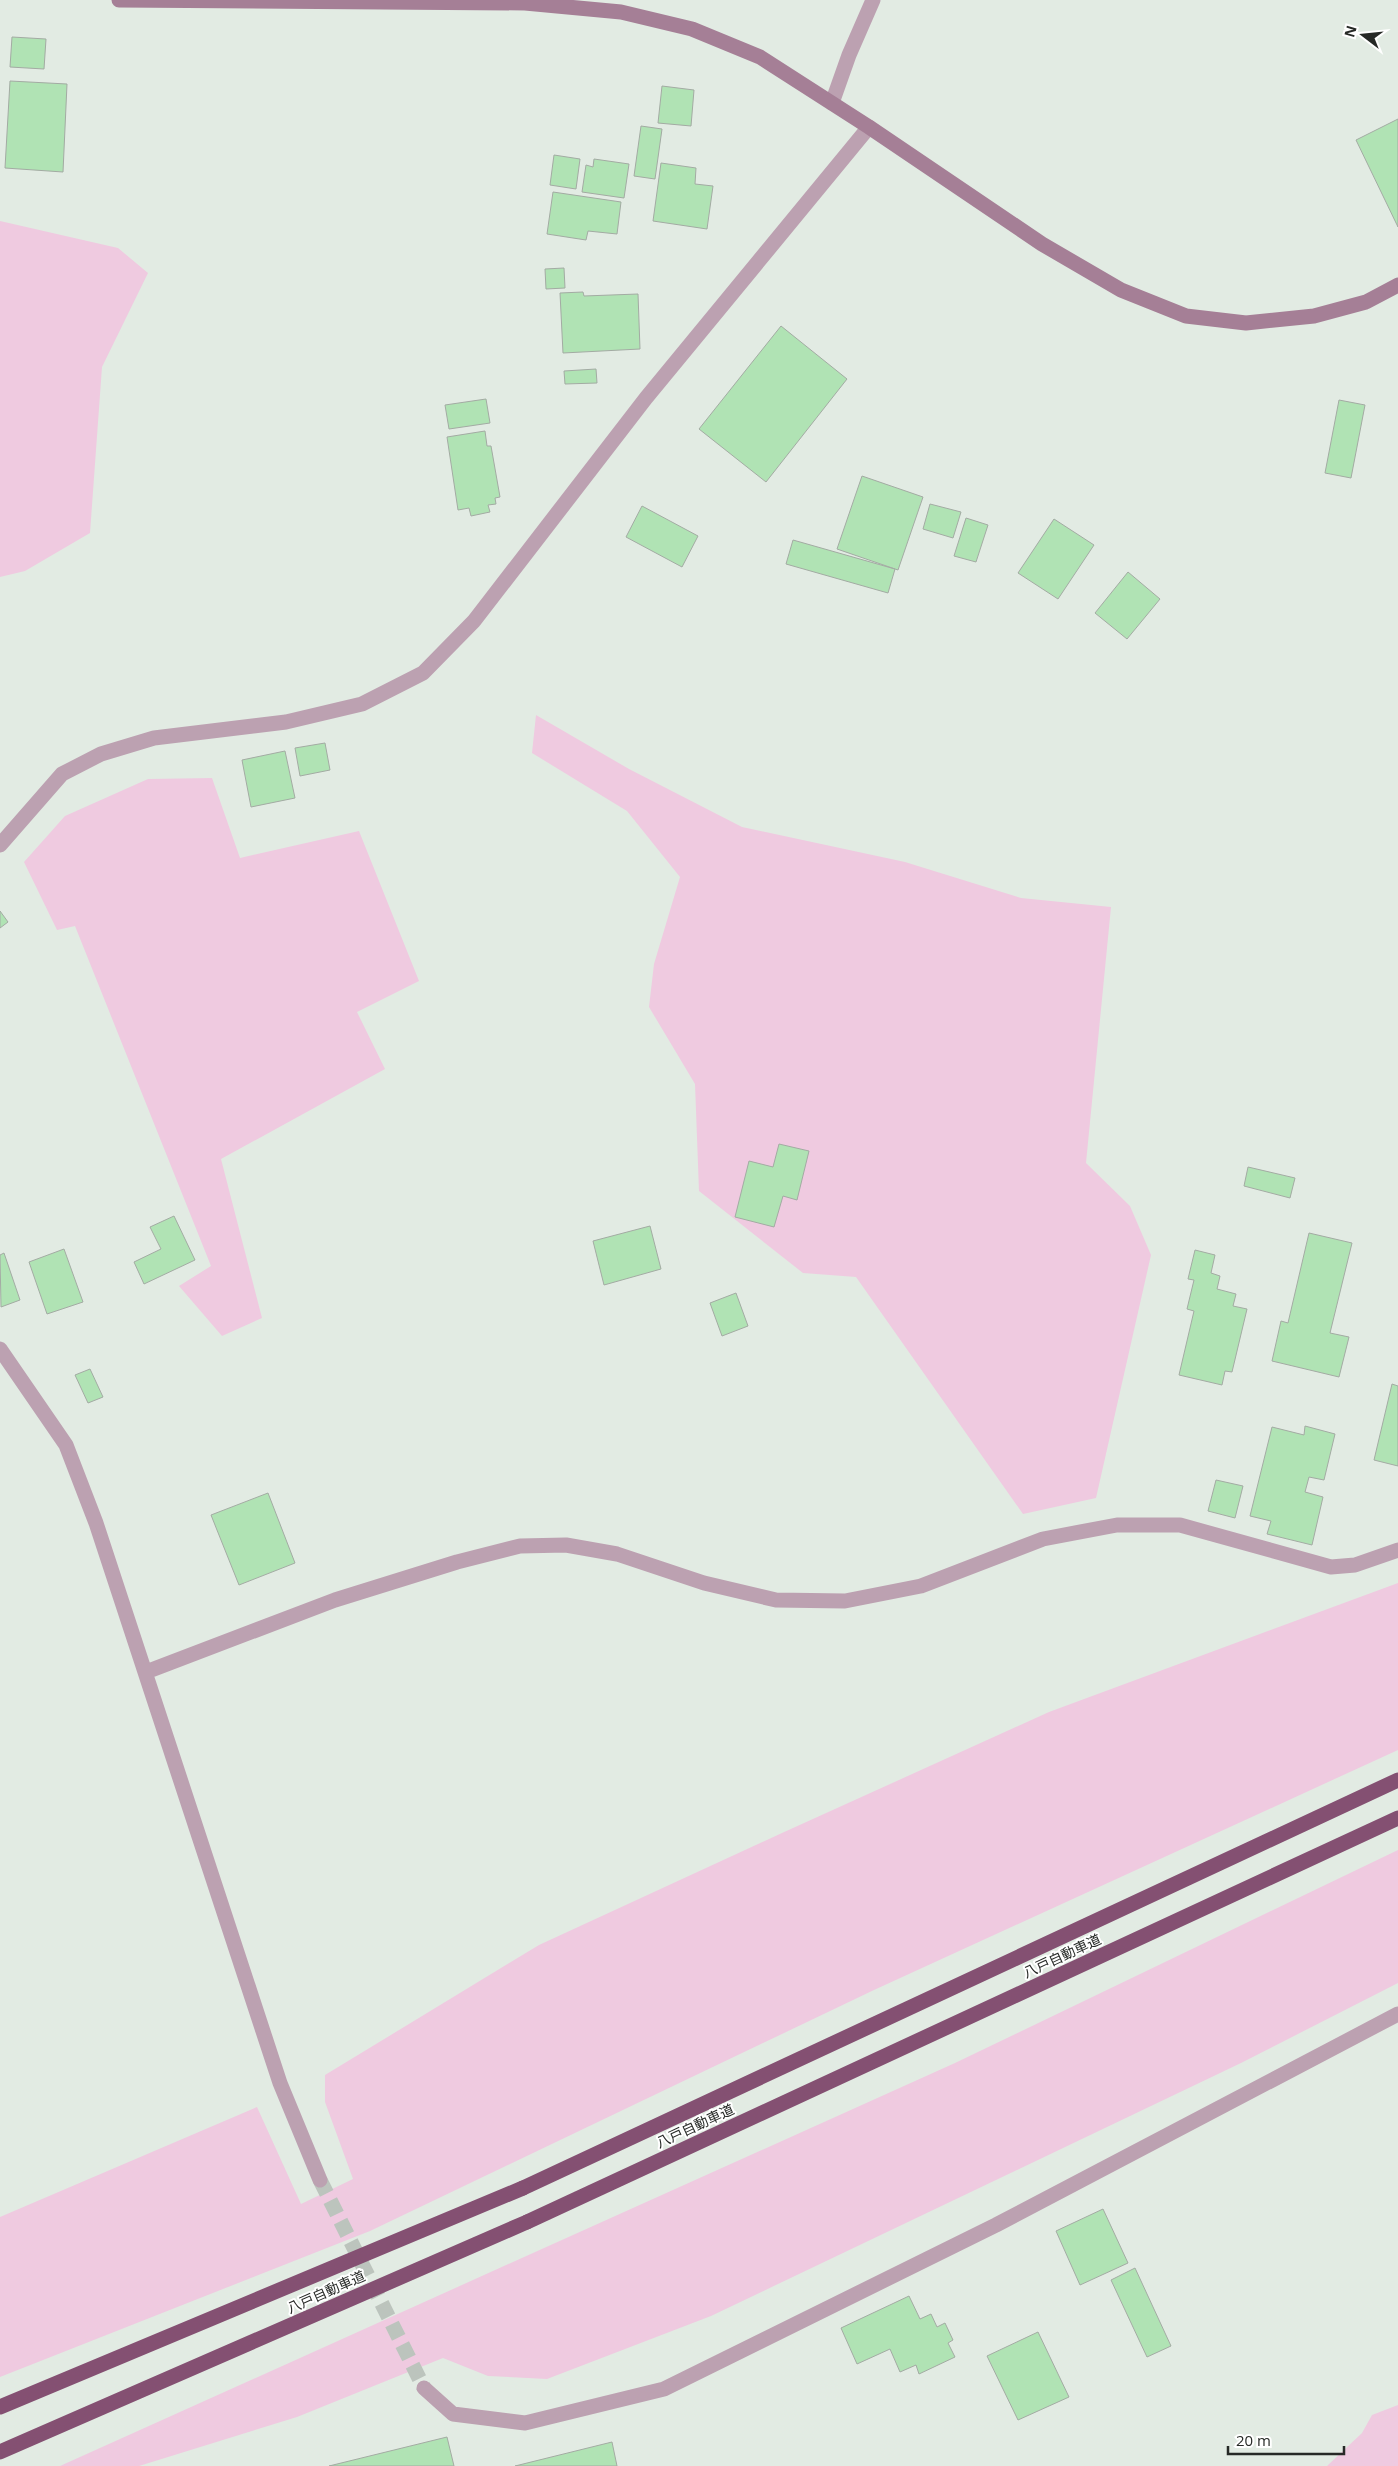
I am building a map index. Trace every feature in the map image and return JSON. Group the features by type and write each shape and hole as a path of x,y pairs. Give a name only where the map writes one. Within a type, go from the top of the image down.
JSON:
{"highway":[{"name":"八戸自動車道","path":"0,2407 523,2188 1398,1780"},
{"name":"八戸自動車道","path":"0,2452 527,2222 1398,1818"}],"street":[{"path":"119,0 524,4 621,12 692,29 760,57 869,127 1042,244 1121,290 1186,316 1246,323 1314,316 1366,302 1398,285"},
{"path":"832,103 849,55 873,0"},
{"path":"0,845 62,774 101,754 154,738 286,722 362,704 423,673 474,621 646,398 869,127"},
{"path":"0,1349 66,1445 96,1523 146,1672 280,2083 320,2180"},
{"path":"146,1672 335,1600 457,1562 520,1546 566,1545 617,1554 704,1583 776,1600 845,1601 921,1586 1042,1539 1117,1525 1180,1525 1331,1567 1355,1565 1398,1550"},
{"path":"424,2388 453,2414 525,2423 664,2389 996,2225 1398,2014"}],"shaded area":[{"path":"0,221 118,248 148,273 102,367 90,533 25,571 0,577"},
{"path":"536,715 629,769 742,827 905,862 1021,898 1111,907 1086,1163 1130,1206 1151,1255 1096,1498 1023,1514 856,1277 803,1273 699,1191 695,1084 649,1007 654,964 680,877 627,811 532,753"},
{"path":"212,778 240,858 359,831 419,981 357,1012 385,1069 221,1159 262,1318 222,1336 179,1286 211,1266 75,926 57,930 24,862 65,816 148,779"},
{"path":"1398,1583 1398,1750 874,1990 370,2231 0,2377 0,2217 257,2107 301,2204 353,2179 325,2102 325,2075 539,1945 1049,1712"},
{"path":"1398,1850 1398,1983 1241,2063 711,2316 547,2379 488,2376 443,2358 297,2417 139,2466 60,2466 955,2063"},
{"path":"1398,2405 1398,2466 1327,2466 1362,2433 1372,2415"}],"building":[{"path":"12,37 46,39 44,69 10,67"},
{"path":"10,81 67,84 63,172 5,168"},
{"path":"662,86 694,90 691,126 658,123"},
{"path":"1398,119 1398,227 1356,140"},
{"path":"641,126 662,129 655,179 634,176"},
{"path":"554,155 580,159 576,189 550,185"},
{"path":"594,159 629,164 624,198 582,192 586,165 593,167"},
{"path":"661,163 696,168 695,184 713,186 707,229 653,221"},
{"path":"553,192 621,202 617,234 588,231 586,240 547,234"},
{"path":"564,268 565,288 546,289 545,269"},
{"path":"583,292 584,296 638,294 640,349 563,353 560,293"},
{"path":"781,326 847,379 766,482 699,429"},
{"path":"596,369 597,383 565,384 564,371"},
{"path":"486,399 490,423 449,429 445,405"},
{"path":"1339,400 1365,405 1351,478 1325,473"},
{"path":"485,431 487,446 491,446 500,497 495,498 496,504 488,505 490,512 471,516 469,508 458,510 447,437"},
{"path":"862,476 923,497 898,570 837,549"},
{"path":"930,504 961,512 953,538 923,529"},
{"path":"642,506 698,536 682,567 626,537"},
{"path":"966,518 988,525 976,562 954,556"},
{"path":"1054,519 1094,545 1058,599 1018,573"},
{"path":"793,540 895,569 888,593 786,564"},
{"path":"1128,572 1160,599 1127,639 1095,613"},
{"path":"325,743 330,770 300,776 295,748"},
{"path":"285,751 295,798 251,807 242,760"},
{"path":"0,911 8,922 0,928"},
{"path":"779,1144 809,1151 797,1200 783,1196 774,1227 735,1217 749,1161 773,1167"},
{"path":"1248,1167 1295,1178 1290,1198 1244,1186"},
{"path":"174,1216 195,1260 144,1284 134,1262 161,1249 150,1227"},
{"path":"650,1226 661,1269 604,1285 593,1241"},
{"path":"1309,1233 1352,1243 1330,1333 1349,1337 1339,1377 1272,1361 1281,1321 1288,1323"},
{"path":"64,1249 83,1302 47,1314 29,1262"},
{"path":"1195,1250 1215,1255 1211,1273 1220,1276 1217,1289 1236,1294 1233,1306 1247,1309 1232,1372 1225,1371 1222,1385 1179,1375 1194,1311 1187,1309 1194,1280 1188,1279"},
{"path":"4,1253 20,1300 1,1307 0,1255"},
{"path":"736,1293 748,1326 722,1336 710,1303"},
{"path":"90,1369 103,1397 88,1403 75,1375"},
{"path":"1392,1384 1398,1386 1398,1466 1374,1460"},
{"path":"1305,1426 1335,1434 1324,1480 1309,1477 1305,1492 1323,1497 1312,1545 1267,1534 1271,1521 1250,1516 1272,1427 1304,1435"},
{"path":"1216,1480 1243,1486 1235,1518 1208,1511"},
{"path":"268,1493 295,1563 239,1585 211,1515"},
{"path":"1103,2209 1128,2263 1080,2285 1056,2231"},
{"path":"1135,2268 1171,2346 1147,2357 1111,2280"},
{"path":"909,2296 920,2319 931,2314 937,2327 945,2323 953,2340 948,2343 955,2357 919,2374 916,2365 900,2372 890,2349 857,2364 841,2328"},
{"path":"1038,2332 1069,2397 1018,2420 987,2356"},
{"path":"447,2437 454,2466 329,2466"},
{"path":"612,2442 617,2466 515,2466"}],"tunnel":[{"path":"320,2180 424,2388"}]}
